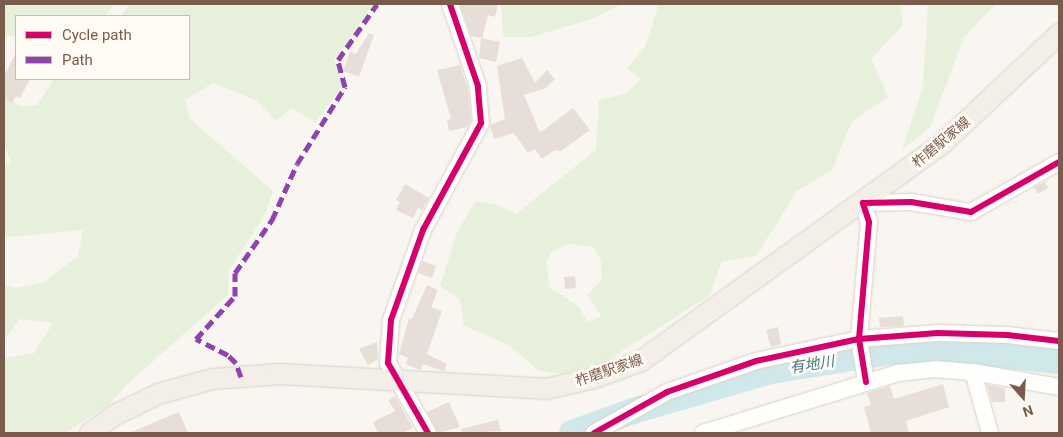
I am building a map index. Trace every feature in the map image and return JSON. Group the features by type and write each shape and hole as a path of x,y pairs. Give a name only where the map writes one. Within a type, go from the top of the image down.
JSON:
{"main road":[{"name":"柞磨駅家線","path":"99,431 158,394 213,379 280,374 546,388 594,378 640,361 942,144 1059,34"}],"street":[{"path":"428,433 399,379 388,363 391,320 423,230 481,123 478,86 450,4"},
{"path":"866,382 859,339 869,222 863,202 912,202 971,212 1058,164"},
{"path":"594,433 667,392 756,361 859,339 938,333 1007,335 1059,342"},
{"path":"703,433 898,373 925,370 974,372 1059,387"},
{"path":"974,372 990,433"}],"green space":[{"path":"4,4 115,4 106,15 15,15 15,37 4,35"},
{"path":"130,4 373,4 334,60 344,83 315,123 292,108 276,121 257,101 213,83 185,100 190,119 273,191 266,213 229,270 228,295 125,386 110,404 65,433 4,433 4,358 34,353 53,323 20,319 4,340 4,285 17,288 42,283 78,256 83,230 10,237 4,235 4,167 11,161 4,145 4,96 20,106 37,105 53,80 190,80 190,15 122,15"},
{"path":"501,4 622,4 592,19 531,37 503,37"},
{"path":"650,4 900,4 903,25 871,59 888,97 852,121 832,170 797,191 756,256 722,261 710,295 605,362 560,374 539,371 509,345 464,326 460,300 440,286 457,232 476,201 501,206 516,214 596,150 599,100 625,94 641,79 627,68 645,47 658,6","holes":["570,244 594,247 601,261 602,280 587,295 601,316 588,322 578,306 549,287 546,260 553,251"]},
{"path":"928,4 996,4 964,37 930,127 902,150 923,87"}],"building":[{"path":"460,4 498,4 495,17 488,15 482,38 471,36"},
{"path":"369,33 374,35 359,77 343,71 350,51 356,54"},
{"path":"481,38 500,42 496,62 479,58"},
{"path":"15,55 15,80 29,80 20,98 16,96 12,103 4,98 4,76"},
{"path":"522,58 535,83 547,70 555,79 546,88 524,95 540,133 573,108 590,130 561,151 555,150 542,159 535,149 528,153 514,133 494,139 490,125 505,119 497,66"},
{"path":"460,65 468,89 471,121 467,127 449,131 447,120 451,119 437,70"},
{"path":"1045,182 1048,188 1038,194 1034,187"},
{"path":"405,184 429,198 422,210 418,208 413,218 396,210 400,202 396,200"},
{"path":"422,261 436,266 432,278 418,273"},
{"path":"575,276 576,288 565,289 564,277"},
{"path":"427,285 438,290 431,307 442,311 427,354 447,364 444,371 423,364 420,370 406,364 408,358 399,354 409,318 412,319"},
{"path":"903,316 904,326 880,327 879,318"},
{"path":"778,327 781,344 771,347 766,330"},
{"path":"377,342 378,359 368,365 359,349"},
{"path":"943,384 949,407 906,421 909,433 871,433 864,407 871,405 867,393 890,386 894,399"},
{"path":"987,385 1005,388 1005,402 992,402"},
{"path":"395,396 413,428 402,433 378,433 373,422 395,411 388,400"},
{"path":"449,402 460,427 438,433 427,412"},
{"path":"179,412 188,433 129,433"},
{"path":"498,420 501,431 462,433 461,429"}],"waterway":[{"name":"有地川","path":"572,433 633,411 771,371 889,352 939,349 1059,361"}],"marked path":[{"path":"241,377 236,363 228,355 196,339 235,296 235,273 272,220 297,164 345,87 338,60 377,4"}],"cycle path":[{"path":"428,433 388,363 391,320 423,230 481,123 478,86 450,4"},
{"path":"866,382 859,339 869,222 863,203 911,202 971,212 1059,162"},
{"path":"594,433 667,392 756,361 859,339 938,333 1007,335 1059,341"}]}
